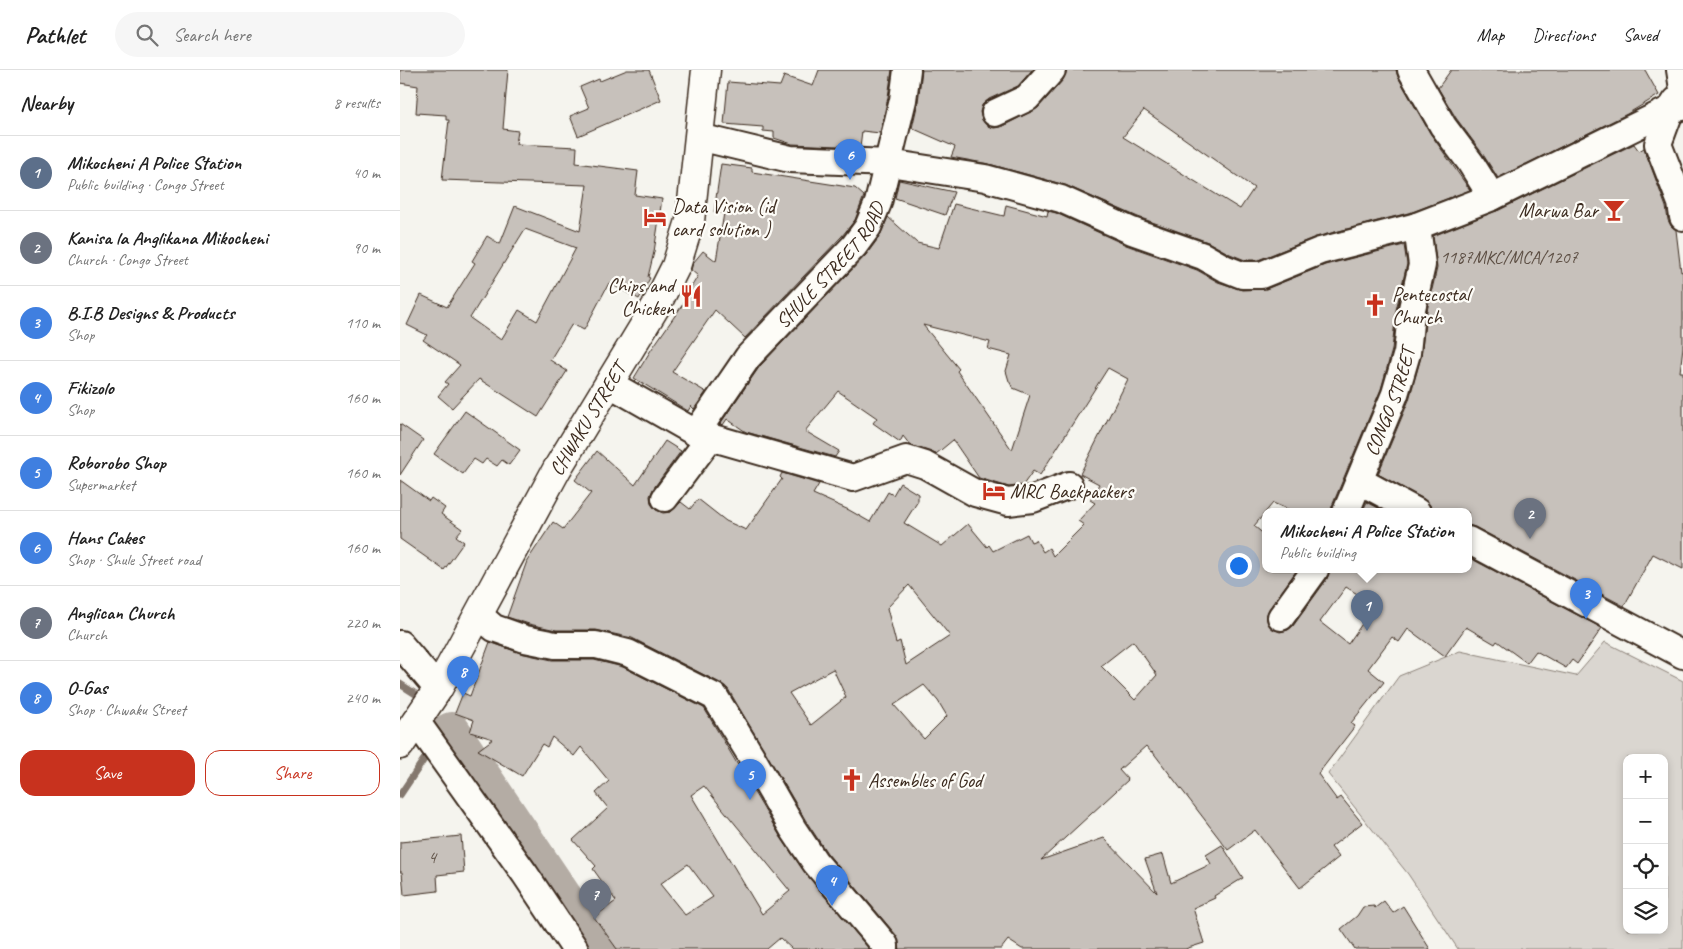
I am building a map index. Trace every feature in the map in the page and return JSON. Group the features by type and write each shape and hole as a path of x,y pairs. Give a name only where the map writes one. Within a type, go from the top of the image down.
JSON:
{"main road":[{"name":"CHWAKU STREET","path":"400,745 438,689 557,469 656,306 676,266 690,220 706,70"}],"street":[{"name":"SHULE STREET ROAD","path":"665,498 703,436 748,356 854,246 868,227 878,203 889,163 903,100 907,70"},
{"path":"995,113 1027,98 1052,70"},
{"path":"1411,70 1443,126 1470,162 1492,197"},
{"path":"1680,70 1680,99 1658,144 1681,203 1683,217"},
{"path":"699,137 790,159 889,163 985,178 1061,199 1132,231 1203,256 1224,268 1242,274 1261,275 1320,251 1417,226 1492,197 1680,99"},
{"name":"CONGO STREET","path":"1348,508 1395,394 1407,353 1411,314 1422,264 1417,226"},
{"path":"610,384 703,436 853,478 906,459 925,465 975,493 1008,502 1033,499 1069,485"},
{"path":"1360,481 1410,508"},
{"path":"1472,542 1683,655"},
{"path":"1280,617 1313,573"},
{"path":"479,615 494,628 525,639 556,645 596,645 628,654 715,697 750,754 792,829 814,862 885,944 885,949"},
{"path":"400,644 438,689"},
{"path":"416,721 525,874 574,949"}],"shaded area":[{"path":"1605,642 1683,681 1683,949 1458,949 1408,874 1328,774 1399,676 1460,651 1576,676"}],"building":[{"path":"400,70 508,70 503,129 518,131 516,144 577,147 576,163 638,171 635,195 662,199 648,277 650,278 639,299 609,283 584,330 572,324 550,360 567,371 538,417 479,379 452,408 438,396 448,384 445,382 460,365 423,340 427,335 407,325 421,295 447,307 475,263 472,261 487,236 500,244 515,206 580,231 587,185 442,180 449,120 446,120 446,115 416,113 418,86 400,83","holes":["525,229 576,248 537,321 519,310 501,340 470,318"]},
{"path":"627,70 649,70 661,100 578,136 570,116 589,108 580,87"},
{"path":"819,70 892,70 880,133 862,131 860,147 792,144 774,138 774,132 763,131 763,127 724,124 728,82 780,86 784,76 813,86"},
{"path":"922,70 1032,70 1018,86 989,99 982,105 980,112 982,120 987,126 994,128 1001,127 1038,108 1063,80 1067,70 1396,70 1398,77 1430,133 1470,190 1412,212 1316,237 1258,260 1245,260 1208,242 1138,217 1065,185 989,164 951,157 955,147 912,128","holes":["1144,110 1254,188 1240,209 1123,137"]},
{"path":"1451,70 1645,70 1659,95 1627,114 1498,178 1456,118 1438,88"},
{"path":"1634,144 1639,151 1644,148 1666,207 1668,220 1676,230 1681,272 1683,271 1683,347 1680,372 1683,372 1683,569 1653,554 1624,606 1472,526 1472,508 1431,508 1424,499 1378,474 1409,400 1421,357 1426,315 1437,268 1433,236 1499,210"},
{"path":"721,164 752,168 752,172 855,188 864,196 855,220 842,236 745,338 715,310 672,372 706,392 694,409 691,406 688,411 634,378 690,294 688,292 698,276 691,270 693,263 703,251 716,261 724,213 714,212"},
{"path":"899,180 954,192 945,215 895,198"},
{"path":"954,204 1004,216 1006,205 1047,216 1048,211 1126,245 1197,270 1218,282 1242,290 1266,289 1325,265 1404,245 1407,264 1396,310 1392,350 1381,389 1332,508 1285,508 1273,503 1269,508 1262,508 1262,516 1254,526 1262,533 1262,573 1295,573 1269,609 1266,616 1268,624 1280,632 1288,630 1293,626 1327,579 1329,573 1472,573 1472,559 1602,628 1577,664 1572,660 1566,668 1536,651 1527,663 1497,641 1495,644 1466,627 1445,656 1408,629 1399,642 1392,637 1368,669 1384,682 1351,723 1355,726 1318,774 1337,800 1341,797 1362,823 1331,847 1339,857 1300,888 1255,830 1228,850 1152,751 1146,746 1119,770 1128,780 1041,860 1104,838 1157,893 1145,859 1163,854 1171,883 1211,864 1206,855 1222,845 1243,878 1214,896 1215,898 1193,908 1204,943 1185,949 1022,949 1008,940 1001,949 900,949 896,935 827,853 728,689 722,684 632,638 596,630 556,630 507,617 527,561 553,522 563,529 591,493 575,480 597,451 635,485 665,441 681,451 653,489 650,496 651,504 656,510 663,513 671,512 681,502 690,509 698,499 726,521 746,530 782,479 780,477 782,473 819,484 813,494 849,510 870,522 888,492 893,495 900,483 918,494 918,501 904,523 942,546 968,524 987,547 989,545 993,551 1027,534 1031,542 1036,540 1043,552 1049,548 1053,556 1084,525 1078,521 1095,503 1090,500 1099,484 1080,474 1128,379 1108,368 1040,475 1033,471 1023,485 1009,487 979,478 953,440 936,454 910,445 903,436 900,442 873,423 877,418 838,391 805,431 839,451 835,457 746,432 727,419 723,425 720,424 760,366 866,255 880,236 888,217 917,243 939,248","holes":["923,325 990,342 988,349 1011,355 1006,371 1009,381 1013,388 1030,395 1012,450 957,371 959,369","909,585 950,636 906,665 900,641 896,643 887,608","1346,587 1375,605 1348,644 1320,622","1133,641 1157,675 1135,700 1101,666","833,669 846,697 811,725 789,693","924,685 938,701 947,716 924,739 894,705"]},
{"path":"465,411 520,450 509,465 502,460 497,466 486,459 482,464 474,459 463,474 434,454"},
{"path":"400,424 423,440 400,475"},
{"path":"400,480 429,501 431,498 445,508 441,514 462,529 456,536 464,542 444,570 400,539"},
{"path":"1367,502 1378,508 1364,508"},
{"path":"490,642 520,653 552,660 594,660 623,667 704,708 780,836 803,870 869,949 792,949 780,938 767,949 617,949 594,917 616,901 593,869 596,866 573,840 608,808 596,793 609,781 581,747 574,756 552,737 547,747 542,744 522,776 478,750 493,739 470,732 474,720 455,713 463,693 470,696","holes":["704,786 790,891 762,914 691,795","688,864 713,897 685,915 660,884"]},
{"path":"461,836 464,872 437,875 438,891 404,895 402,872 400,872 400,842"},
{"path":"1384,901 1393,913 1403,906 1430,949 1355,949 1341,929 1357,916 1363,907 1374,906 1375,908"}],"waterway":[{"path":"400,684 425,700"},
{"path":"437,740 451,732"},
{"path":"451,732 597,949"},
{"path":"400,795 429,752"}],"place":[{"name":"Hans Cakes","path":"850,180"},
{"name":"Marwa Bar","path":"1614,210"},
{"name":"Data Vision (id card solution )","path":"655,217"},
{"name":"Chips and Chicken","path":"691,296"},
{"name":"Pentecostal Church","path":"1375,305"},
{"name":"MRC Backpackers","path":"994,491"},
{"name":"Kanisa la Anglikana Mikocheni","path":"1530,539"},
{"name":"B.I.B Designs & Products","path":"1586,619"},
{"name":"Mikocheni A Police Station","path":"1367,631"},
{"name":"O-Gas","path":"463,697"},
{"name":"Assembles of God","path":"852,780"},
{"name":"Roborobo Shop","path":"750,800"},
{"name":"Fikizolo","path":"832,906"},
{"name":"Anglican Church","path":"595,920"}]}
